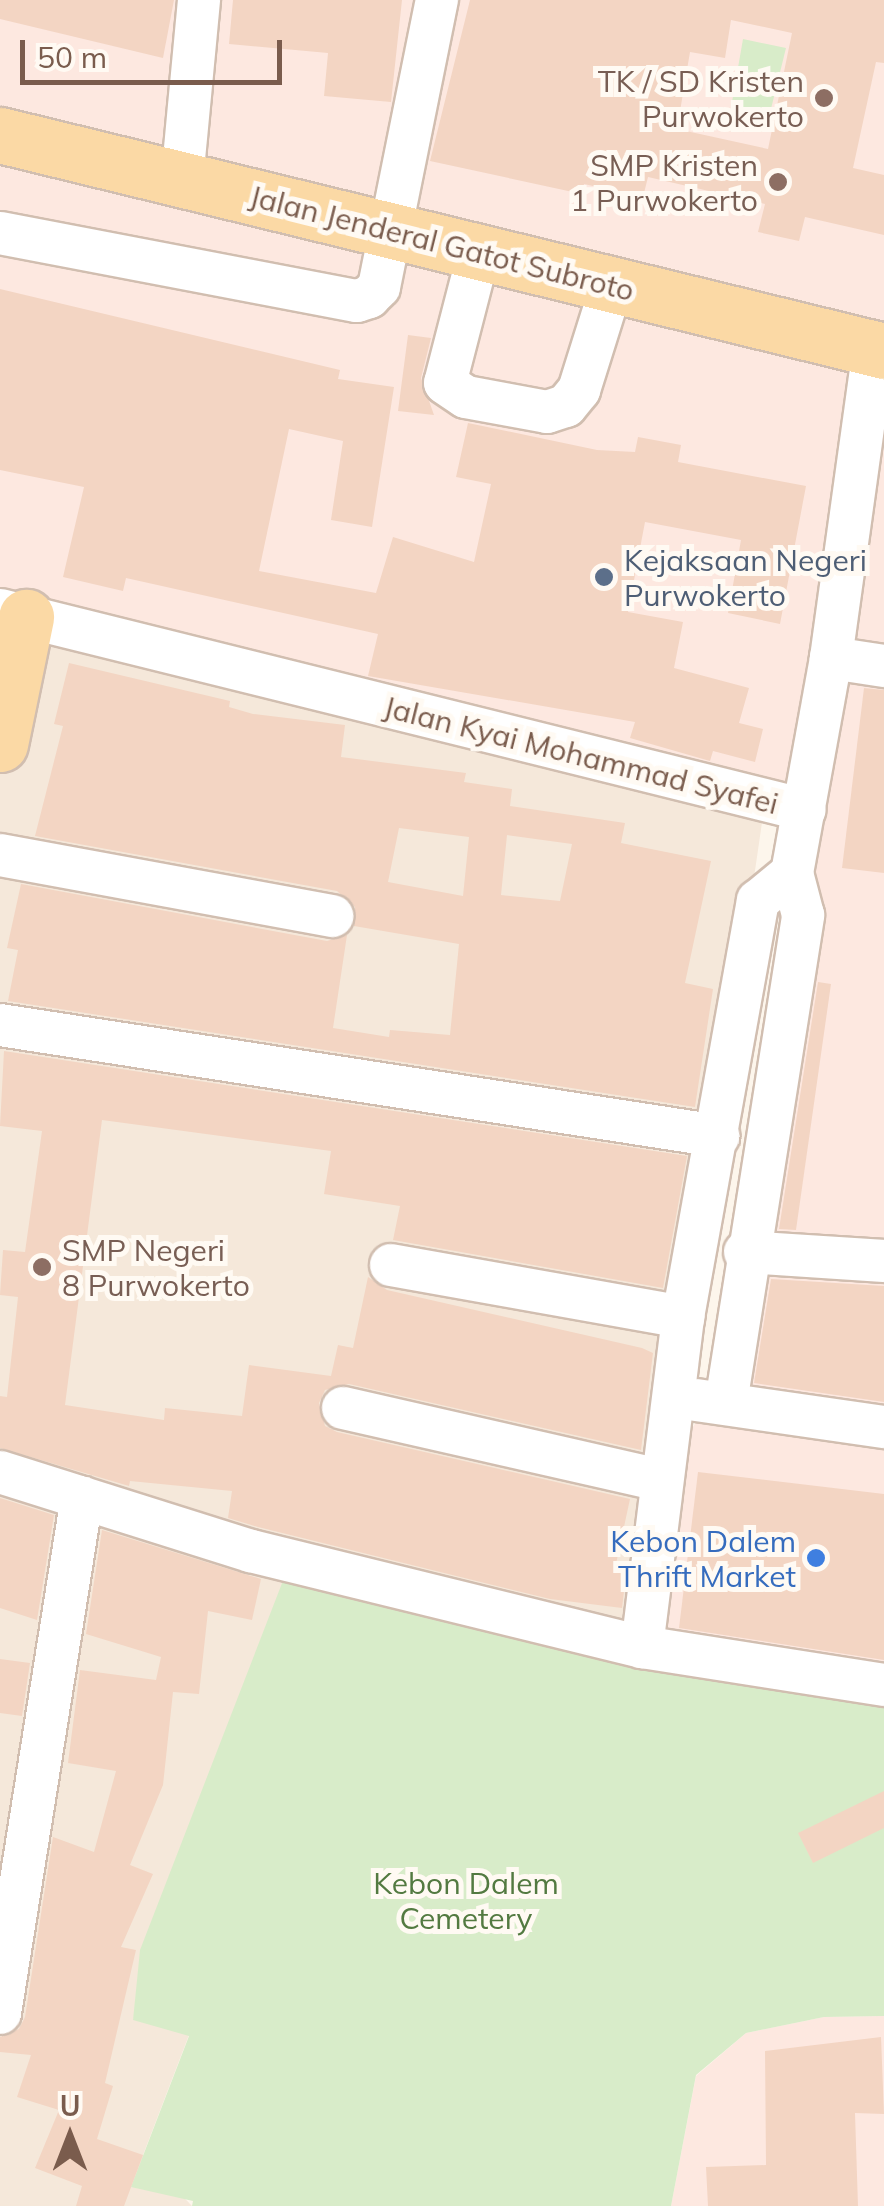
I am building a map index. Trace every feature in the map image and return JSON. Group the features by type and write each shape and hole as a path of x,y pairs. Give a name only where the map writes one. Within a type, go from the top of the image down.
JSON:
{"main road":[{"name":"Jalan Jenderal Gatot Subroto","path":"0,137 879,350"},
{"path":"0,744 13,613"}],"street":[{"path":"182,180 199,0"},
{"path":"0,232 357,301 379,287 436,0"},
{"path":"478,252 445,383 466,396 547,412 566,406 579,390 612,285"},
{"path":"805,810 879,350"},
{"name":"Jalan Kyai Mohammad Syafei","path":"13,613 805,810 792,873 803,915 746,1252 726,1403"},
{"path":"831,658 884,666"},
{"path":"0,855 332,916"},
{"path":"642,1646 683,1317 758,901 792,873"},
{"path":"0,1026 718,1136"},
{"path":"746,1252 884,1261"},
{"path":"392,1264 683,1317"},
{"path":"674,1398 884,1427"},
{"path":"343,1408 661,1480"},
{"path":"0,1472 251,1550 642,1646 884,1685"},
{"path":"0,2014 82,1496"}],"shaded area":[{"path":"0,0 884,0 884,351 805,810 0,610"},
{"path":"884,397 884,1696 657,1658 678,1452 729,1367"},
{"path":"26,617 765,802 642,1647 133,2019 189,2035 143,2155 192,2206 0,2206 0,749"},
{"path":"884,2016 884,2206 671,2206 696,2076 746,2033 824,2017"}],"green space":[{"path":"743,39 786,48 767,125 729,119"},
{"name":"Kebon Dalem Cemetery","path":"291,1560 884,1699 884,2016 824,2017 746,2033 696,2075 671,2206 192,2206 193,2201 131,2187 189,2036 133,2020 140,1950"}],"building":[{"path":"0,0 174,0 163,58 0,19"},
{"path":"233,0 402,0 391,102 324,96 328,53 229,44"},
{"path":"470,0 884,0 884,63 876,62 853,168 884,175 884,235 805,217 799,241 758,232 765,204 648,177 643,197 584,184 582,194 430,161","holes":["731,20 792,33 768,149 677,129 690,52 725,58"]},
{"path":"0,289 340,370 338,379 394,387 372,527 331,520 343,441 289,429 259,571 376,593 393,537 474,562 491,484 456,477 468,423 597,450 635,452 638,437 681,445 678,462 806,486 780,624 728,613 741,540 645,522 628,612 683,622 674,668 749,688 739,723 763,729 755,762 713,751 710,761 630,738 635,722 368,676 378,634 126,578 123,591 63,577 84,487 0,470"},
{"path":"408,335 431,338 421,378 434,415 398,411"},
{"path":"69,663 230,701 229,707 253,714 345,725 341,757 466,773 464,782 512,789 510,806 625,823 621,843 711,861 685,983 713,989 695,1107 8,1001 18,950 7,948 21,884 327,941 347,935 333,1028 389,1037 390,1030 450,1035 459,944 354,926 355,907 337,891 35,836 63,726 54,724","holes":["399,828 469,837 463,896 388,882","507,835 572,844 560,901 501,895"]},
{"path":"864,688 884,690 884,873 842,868"},
{"path":"818,982 831,984 796,1230 779,1229"},
{"path":"4,1051 687,1156 663,1288 393,1240 400,1206 324,1194 331,1151 102,1120 65,1405 164,1420 165,1408 242,1416 249,1365 331,1376 338,1345 353,1348 368,1277 387,1290 642,1348 653,1353 641,1450 349,1384 325,1390 319,1403 325,1426 337,1432 630,1499 616,1564 627,1566 622,1608 550,1599 228,1518 232,1491 130,1481 129,1486 0,1448 0,1396 7,1397 18,1297 0,1295 3,1250 25,1252 42,1131 0,1126"},
{"path":"771,1279 884,1286 884,1402 754,1383"},
{"path":"698,1472 884,1494 884,1660 679,1628"},
{"path":"0,1498 54,1515 37,1620 0,1608"},
{"path":"102,1530 261,1579 252,1620 208,1611 199,1694 173,1692 163,1785 130,1865 153,1874 121,1947 136,1950 105,2083 113,2086 97,2139 143,2155 124,2206 76,2206 82,2186 35,2168 59,2110 17,2097 31,2055 0,2052 0,2037 19,2029 25,2017 53,1837 94,1852 116,1771 68,1763 80,1670 156,1680 161,1657 86,1634"},
{"path":"0,1659 30,1663 22,1716 0,1713"},
{"path":"884,1791 884,1828 813,1863 798,1833"},
{"path":"881,2037 884,2114 855,2113 858,2206 708,2206 706,2167 766,2165 765,2051"}],"place":[{"name":"TK / SD Kristen Purwokerto","path":"824,98"},
{"name":"SMP Kristen 1 Purwokerto","path":"778,182"},
{"name":"Kejaksaan Negeri Purwokerto","path":"604,577"},
{"name":"SMP Negeri 8 Purwokerto","path":"42,1267"},
{"name":"Kebon Dalem Thrift Market","path":"816,1558"}]}
